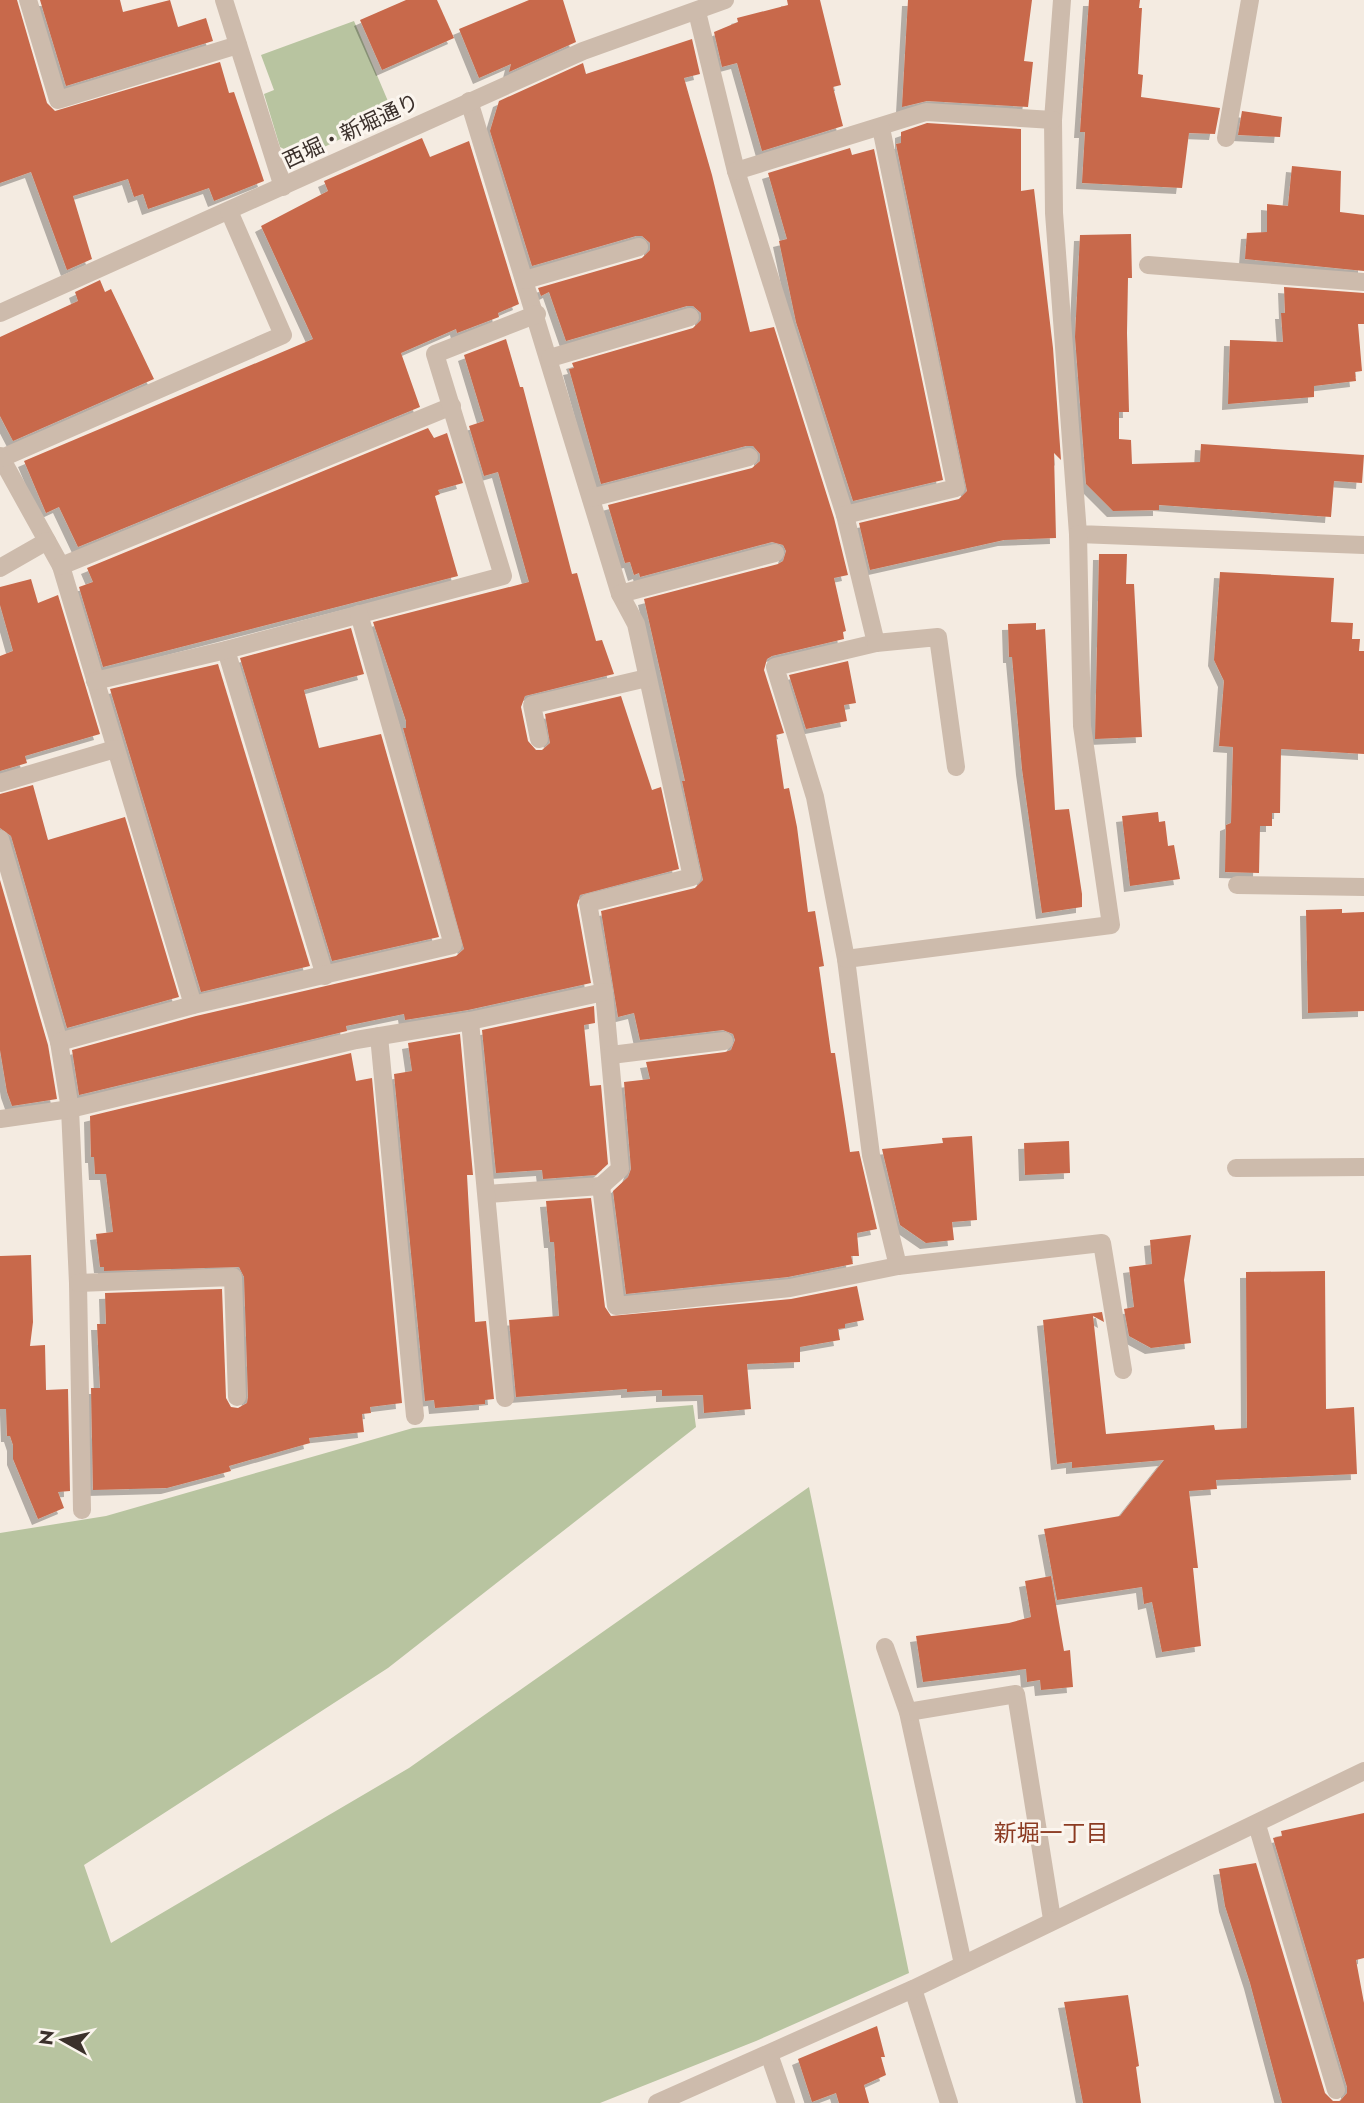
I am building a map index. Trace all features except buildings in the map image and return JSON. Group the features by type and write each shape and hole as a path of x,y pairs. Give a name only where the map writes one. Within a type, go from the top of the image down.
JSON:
{"street":[{"path":"29,0 58,100 237,44"},
{"path":"224,0 283,187"},
{"name":"西堀・新堀通り","path":"0,313 583,51 725,0"},
{"path":"846,959 1111,926 1082,726 1078,534 1054,213 1053,120 1062,0"},
{"path":"1226,138 1251,0"},
{"path":"696,12 736,171 845,515 876,643"},
{"path":"469,101 537,314 620,594 636,624 692,877 588,903 604,992 620,1169 601,1186 487,1194"},
{"path":"736,171 926,112 1053,120"},
{"path":"845,515 957,488 881,128"},
{"path":"193,1005 61,566 1,457 283,335 229,211"},
{"path":"525,280 639,247"},
{"path":"1148,265 1364,282"},
{"path":"95,681 226,650 503,576 435,354 537,314"},
{"path":"550,358 691,317"},
{"path":"61,566 452,406"},
{"path":"591,498 748,457"},
{"path":"1078,534 1364,545"},
{"path":"0,568 47,541"},
{"path":"620,594 775,553"},
{"path":"59,1042 193,1005 453,945 359,614"},
{"path":"898,1266 871,1155 846,959 816,797 775,667 876,643 938,637 956,767"},
{"path":"226,650 325,976"},
{"path":"539,739 532,705 647,678"},
{"path":"0,783 115,749"},
{"path":"0,839 59,1042 70,1109 78,1283 82,1510"},
{"path":"1237,885 1364,887"},
{"path":"0,1119 70,1109 379,1036 470,1021 604,992"},
{"path":"470,1021 505,1398"},
{"path":"379,1036 415,1416"},
{"path":"611,1055 724,1041"},
{"path":"1236,1168 1364,1167"},
{"path":"601,1186 616,1306 790,1288 898,1266 1102,1243 1123,1370"},
{"path":"78,1283 233,1277 237,1397"},
{"path":"885,1647 908,1713 963,1964"},
{"path":"908,1713 1016,1694 1052,1919"},
{"path":"657,2103 913,1989 1052,1919 1257,1825 1364,1771"},
{"path":"1257,1825 1336,2090"},
{"path":"913,1989 949,2103"},
{"path":"769,2054 786,2103"}],"green space":[{"path":"354,21 393,113 302,158 280,147 264,94 274,90 261,55"},
{"path":"693,1405 696,1427 388,1668 84,1865 111,1943 409,1768 809,1487 909,1973 756,2041 600,2103 0,2103 0,1533 106,1516 413,1428"}],"district":[{"name":"新堀一丁目","path":"1051,1833"}]}
